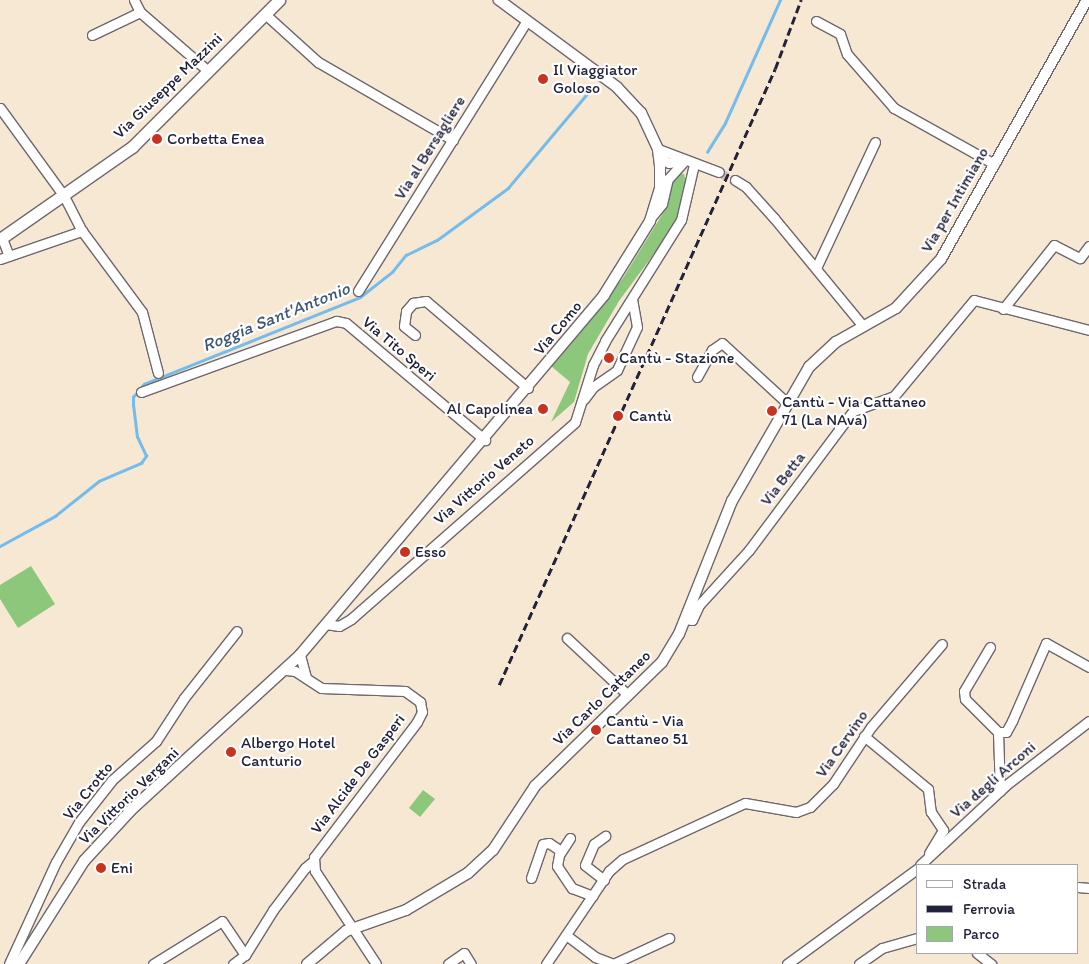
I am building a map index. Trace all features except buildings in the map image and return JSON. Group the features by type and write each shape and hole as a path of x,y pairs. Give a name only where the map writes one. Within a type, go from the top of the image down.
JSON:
{"main road":[{"name":"Via Giuseppe Mazzini","path":"1,239 132,147 279,0"}],"street":[{"path":"134,0 140,12 208,71"},
{"name":"Via Como","path":"286,670 485,440 609,289 653,215 660,188 659,153 641,113 626,95 499,0"},
{"name":"Via per Intimiano","path":"864,326 896,308 941,259 1083,2"},
{"path":"92,35 140,12"},
{"path":"265,14 318,62 452,140"},
{"name":"Via al Bersagliere","path":"358,291 527,21"},
{"path":"816,22 840,34 847,54 894,108 994,164"},
{"path":"0,108 64,196 82,231 142,312 158,373"},
{"path":"816,268 875,142"},
{"path":"659,153 669,162 684,162 719,172"},
{"path":"653,215 662,204 672,173 684,162"},
{"name":"Via Vittorio Veneto","path":"326,624 338,626 351,618 568,430 579,415 593,365 681,220 694,164"},
{"path":"735,180 755,196 864,326"},
{"path":"1,239 4,257 82,231"},
{"path":"1003,309 1054,244 1080,258 1089,246"},
{"name":"Via Vittorio Veneto","path":"582,402 593,387 616,374 637,327 632,299"},
{"name":"Via Betta","path":"685,619 692,620 699,605 749,550 852,411 894,396 974,300 1089,330"},
{"path":"414,335 404,326 406,311 413,303 426,301 528,388"},
{"name":"Via Tito Speri","path":"141,392 336,321 346,324 485,440"},
{"name":"Via Carlo Cattaneo","path":"306,964 334,939 352,928 406,910 468,873 493,850 535,786 662,662 685,619 732,500 787,403 817,358 836,342 864,326"},
{"path":"697,377 714,347 722,343 787,403"},
{"name":"Via Crotto","path":"9,964 56,862 79,822 112,780 156,741 184,698 237,631"},
{"path":"567,638 628,695"},
{"path":"998,732 1006,732 1012,721 1046,643 1089,667"},
{"name":"Via Cervino","path":"546,964 604,880 623,859 745,803 796,812 805,810 833,784 864,736 942,644"},
{"path":"990,647 964,691 965,699 998,732 1000,791"},
{"path":"300,655 307,681"},
{"name":"Via Alcide De Gasperi","path":"286,670 294,671 307,681 321,688 405,691 416,697 421,706 417,722 316,854 313,861"},
{"name":"Via Vittorio Vergani","path":"18,964 73,876 100,843 286,670"},
{"name":"Via degli Arconi","path":"921,864 1000,791 1088,722"},
{"path":"864,736 928,789 931,812 943,830 921,864"},
{"path":"604,880 585,865 594,844 605,836"},
{"path":"570,838 561,851 557,866 572,888 593,896"},
{"path":"531,878 543,844 549,843 561,851"},
{"path":"233,964 245,955 273,910 304,868 313,861 315,871 376,964"},
{"name":"Via degli Arconi","path":"788,964 914,877"},
{"path":"153,964 222,921 245,955"},
{"path":"566,935 595,957 613,964 669,938"},
{"path":"859,964 882,948 916,939"},
{"path":"448,964 464,954 471,964"},
{"path":"977,954 991,964"}],"green space":[{"path":"678,173 684,174 686,182 679,212 670,232 619,301 588,354 574,402 551,422 570,382 551,366 623,278 665,210 670,183"},
{"path":"31,566 55,604 18,628 0,599 0,585"},
{"path":"423,790 435,799 420,817 409,808"}],"waterway":[{"name":"Roggia Sant'Antonio","path":"707,152 725,123 780,0"},
{"name":"Roggia Sant'Antonio","path":"0,546 55,516 99,481 141,463 146,456 137,437 133,397 144,384 360,297 392,272 406,255 437,240 508,188 591,89"}],"tunnel":[{"path":"719,172 735,180"}],"railway":[{"path":"499,685 775,69 801,0"}],"place":[{"name":"Il Viaggiator Goloso","path":"543,79"},
{"name":"Corbetta Enea","path":"157,139"},
{"name":"Cantù - Stazione","path":"609,358"},
{"name":"Al Capolinea","path":"543,409"},
{"name":"Cantù - Via Cattaneo 71 (La NAva)","path":"772,411"},
{"name":"Cantù","path":"618,416"},
{"name":"Esso","path":"405,552"},
{"name":"Cantù - Via Cattaneo 51","path":"596,730"},
{"name":"Albergo Hotel Canturio","path":"231,752"},
{"name":"Eni","path":"101,868"}]}
